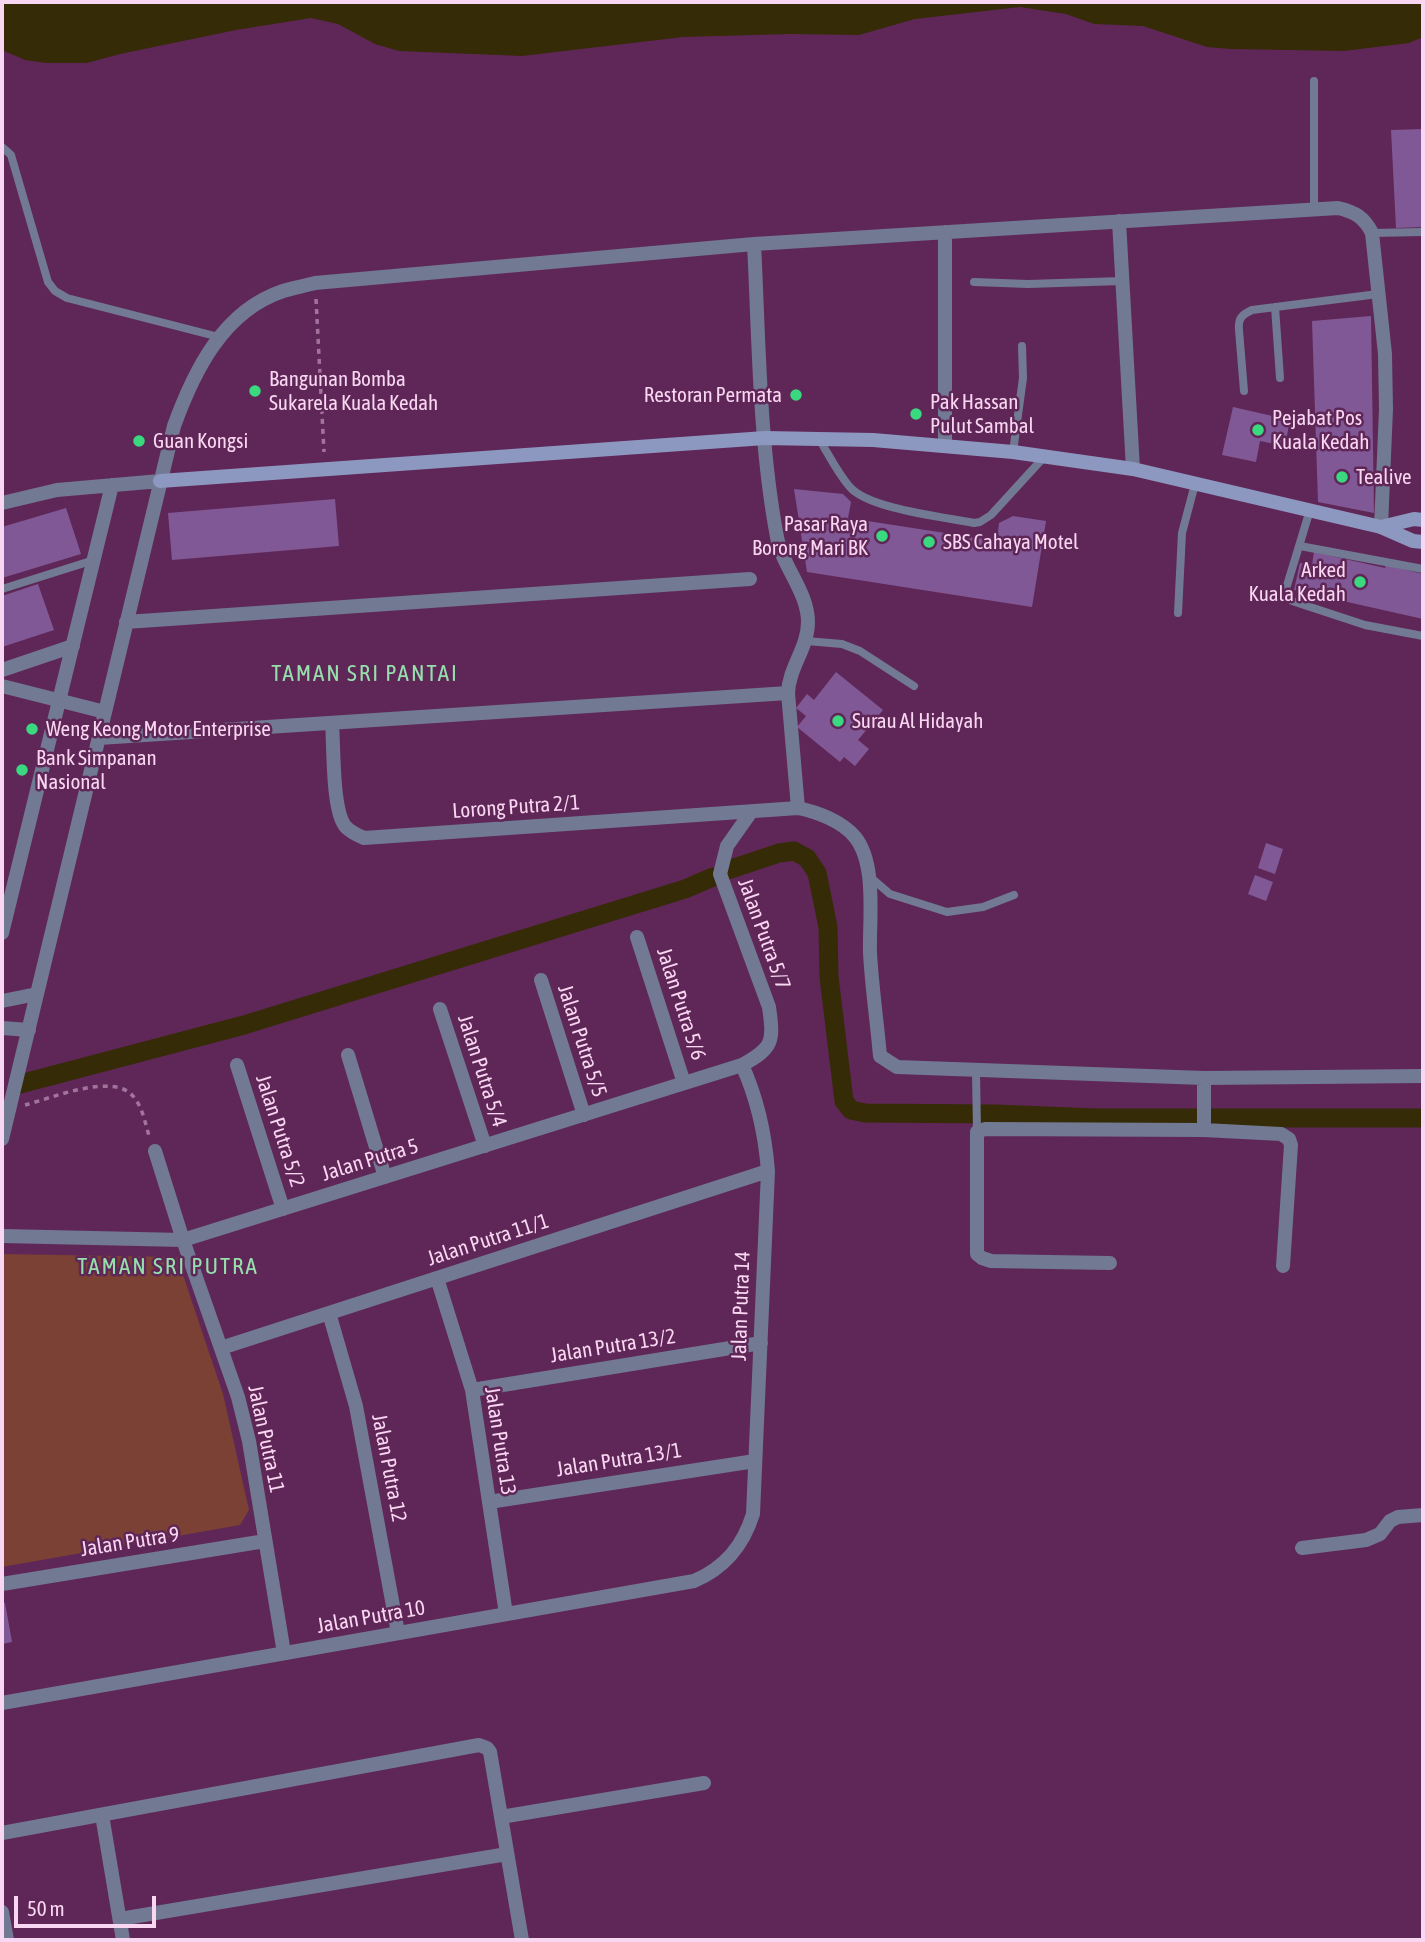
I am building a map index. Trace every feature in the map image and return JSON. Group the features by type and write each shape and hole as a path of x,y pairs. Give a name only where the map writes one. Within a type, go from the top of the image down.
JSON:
{"main road":[{"path":"160,481 765,438 818,438 945,445 1133,469 1381,527 1413,541 1423,542"},
{"path":"1381,527 1414,519 1423,520"}],"street":[{"path":"2,1139 174,426 183,400 205,357 219,337 237,317 282,292 315,283 754,244 1338,208 1350,211 1367,223 1372,233 1385,354 1386,409 1381,527"},
{"path":"1119,221 1133,469"},
{"path":"945,232 945,445"},
{"path":"754,244 765,438 776,536 783,559 807,610 806,641 788,681 798,808 814,811 848,830 857,839 869,876 870,954 880,1056 897,1068 976,1071 1204,1078 1423,1076"},
{"path":"2,503 57,490 160,481"},
{"path":"2,933 112,485"},
{"path":"126,622 750,579"},
{"path":"2,670 72,646"},
{"path":"2,686 105,712"},
{"path":"99,738 788,692"},
{"name":"Lorong Putra 2/1","path":"332,724 337,803 344,825 364,838 798,808"},
{"name":"Jalan Putra 5/7","path":"742,1065 763,1053 770,1041 772,1028 769,1007 720,874 727,846 751,812"},
{"name":"Jalan Putra 5/6","path":"638,937 684,1083"},
{"name":"Jalan Putra 5/5","path":"541,980 584,1115"},
{"path":"2,1001 37,994"},
{"name":"Jalan Putra 5/4","path":"440,1009 485,1146"},
{"path":"2,1028 29,1030"},
{"path":"348,1055 385,1177"},
{"name":"Jalan Putra 5/2","path":"237,1065 283,1209"},
{"name":"Jalan Putra 5","path":"2,1236 183,1240 742,1065"},
{"name":"Jalan Putra 14","path":"738,1549 748,1532 753,1514 768,1171 760,1112 742,1065"},
{"path":"1204,1078 1205,1122"},
{"path":"1110,1263 990,1261 977,1254 977,1125 985,1129 1205,1122 1281,1134 1289,1139 1291,1145 1283,1266"},
{"name":"Jalan Putra 11","path":"155,1151 238,1397 284,1653"},
{"name":"Jalan Putra 11/1","path":"220,1348 768,1171"},
{"name":"Jalan Putra 13","path":"437,1278 472,1390 506,1614"},
{"name":"Jalan Putra 12","path":"329,1313 356,1406 398,1633"},
{"name":"Jalan Putra 13/2","path":"472,1390 761,1343"},
{"name":"Jalan Putra 13/1","path":"489,1502 755,1461"},
{"path":"1301,1548 1366,1540 1380,1534 1390,1521 1398,1517 1423,1516"},
{"name":"Jalan Putra 9","path":"2,1584 265,1541"},
{"name":"Jalan Putra 10","path":"2,1703 694,1581 715,1570 738,1549"},
{"path":"2,1833 479,1745 490,1752 522,1940"},
{"path":"501,1817 704,1783"},
{"path":"102,1815 123,1940"},
{"path":"120,1919 507,1854"},
{"path":"2,1912 6,1940"}],"lane":[{"path":"1314,81 1314,209"},
{"path":"2,147 11,155 48,282 55,291 67,298 219,337"},
{"path":"1372,233 1422,233"},
{"path":"974,282 1028,284 1122,281"},
{"path":"1244,391 1238,321 1243,314 1252,310 1378,294"},
{"path":"1275,307 1280,377"},
{"path":"1013,452 1023,378 1022,346"},
{"path":"818,438 849,487 858,494 884,505 974,523 991,515 1045,456"},
{"path":"1178,613 1182,533 1195,484"},
{"path":"1310,510 1285,592 1292,601 1365,625 1423,636"},
{"path":"1300,546 1423,569"},
{"path":"2,589 94,560"},
{"path":"806,641 842,644 860,651 914,687"},
{"path":"869,876 890,894 947,912 983,907 1014,895"},
{"path":"976,1071 977,1125"}],"path":[{"path":"315,283 326,470"},
{"path":"10,1109 104,1084 118,1086 130,1093 138,1103 155,1151"}],"shaded area":[{"path":"2,2 1423,2 1423,37 1409,43 1344,51 1231,49 1207,47 1143,26 1094,24 1066,14 1020,7 915,19 859,35 683,37 522,56 399,51 375,44 338,24 311,18 236,30 87,63 46,63 25,60 2,50"},
{"path":"2,1254 177,1257 223,1394 249,1510 240,1525 2,1567"}],"building":[{"path":"1423,129 1423,227 1396,228 1391,130"},
{"path":"1371,316 1374,513 1318,502 1312,321"},
{"name":"Pejabat Pos Kuala Kedah","path":"1233,407 1290,420 1285,446 1260,441 1256,462 1222,455"},
{"path":"794,489 843,494 851,502 848,518 997,541 999,523 1013,516 1046,521 1032,607 807,572"},
{"path":"335,499 339,546 172,560 168,513"},
{"path":"66,508 81,554 2,578 2,527"},
{"name":"Arked Kuala Kedah","path":"1314,552 1423,574 1423,619 1294,590 1300,563 1312,565"},
{"path":"38,584 54,630 2,647 2,596"},
{"name":"Surau Al Hidayah","path":"836,672 883,710 858,740 869,749 855,766 844,757 840,762 797,727 806,716 796,708 807,694 814,700"},
{"path":"1266,843 1283,849 1275,874 1258,868"},
{"path":"1255,875 1273,882 1266,901 1248,894"},
{"path":"2,1603 5,1603 12,1642 2,1644"}],"waterway":[{"path":"728,870 779,853 794,851 807,858 817,873 828,927 829,977 844,1101 851,1110 865,1113 1096,1118 1423,1118"},
{"path":"20,1084 244,1025 685,889 713,877"}],"place":[{"name":"Bangunan Bomba Sukarela Kuala Kedah","path":"255,391"},
{"name":"Restoran Permata","path":"796,395"},
{"name":"Pak Hassan Pulut Sambal","path":"916,414"},
{"name":"Pejabat Pos Kuala Kedah","path":"1258,430"},
{"name":"Guan Kongsi","path":"139,441"},
{"name":"Tealive","path":"1342,477"},
{"name":"Pasar Raya Borong Mari BK","path":"882,536"},
{"name":"SBS Cahaya Motel","path":"929,542"},
{"name":"Arked Kuala Kedah","path":"1360,582"},
{"name":"Surau Al Hidayah","path":"838,721"},
{"name":"Weng Keong Motor Enterprise","path":"32,729"},
{"name":"Bank Simpanan Nasional","path":"22,770"}],"district":[{"name":"TAMAN SRI PANTAI","path":"365,674"},
{"name":"TAMAN SRI PUTRA","path":"168,1267"}]}
